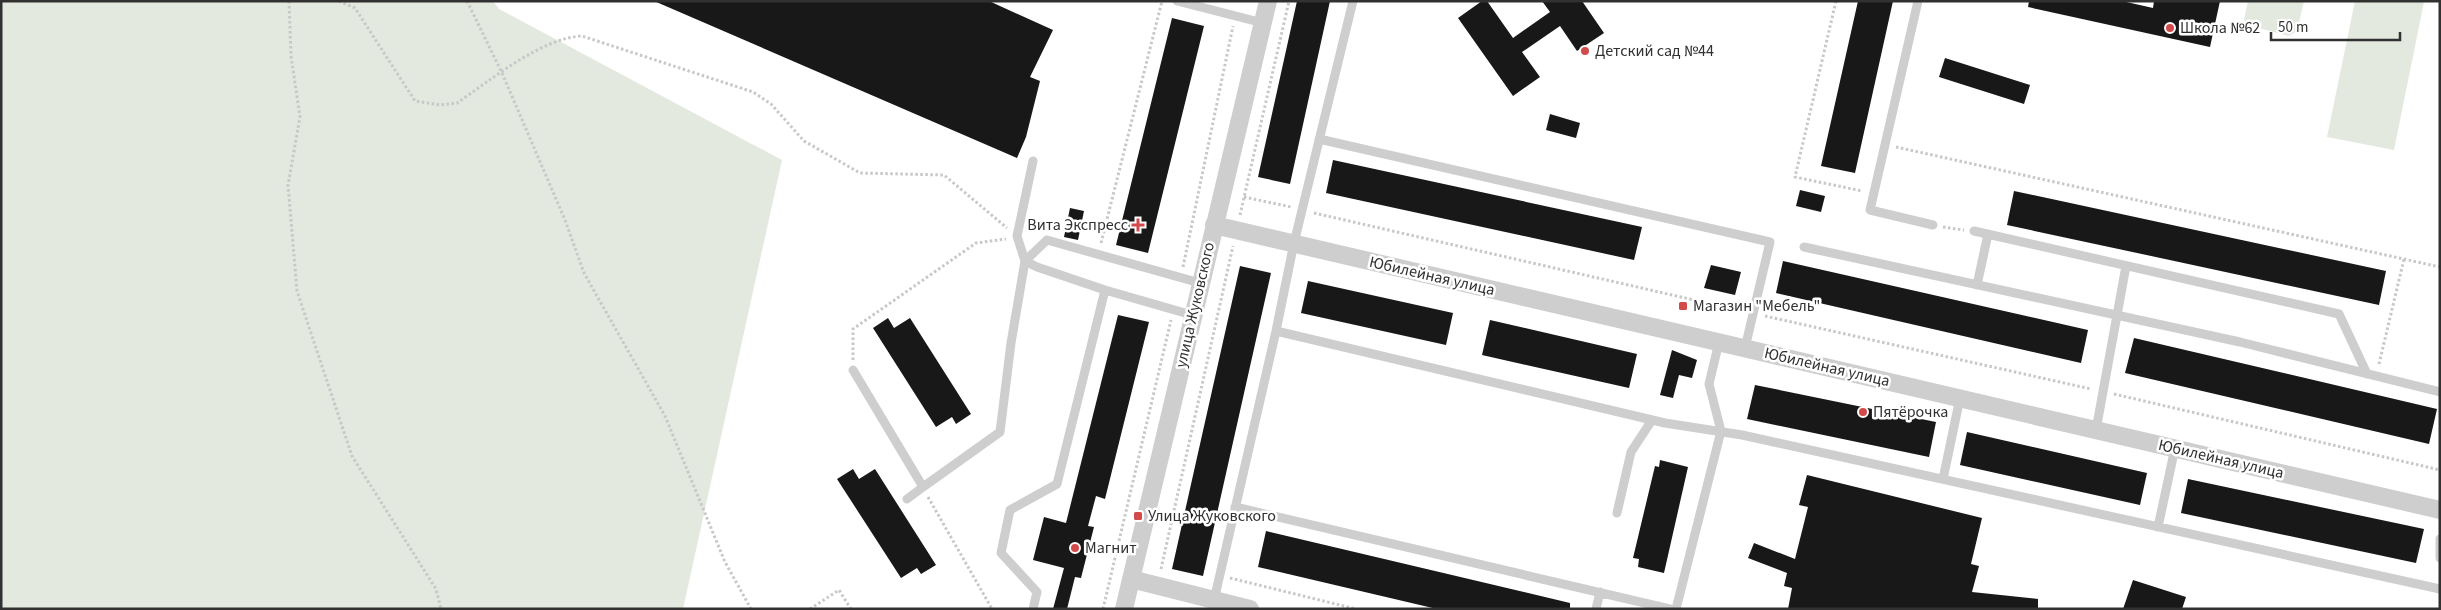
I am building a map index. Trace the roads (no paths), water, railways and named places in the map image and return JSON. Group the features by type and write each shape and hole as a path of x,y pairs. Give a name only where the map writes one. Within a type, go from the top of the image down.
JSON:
{"street":[{"name":"улица Жуковского","path":"1124,609 1192,315 1268,1"},
{"name":"Юбилейная улица","path":"1214,225 2440,510"},
{"path":"1131,579 1213,604 1250,609"}],"lane":[{"path":"1177,1 1263,23"},
{"path":"1213,604 1276,331 1294,243 1353,1"},
{"path":"1918,1 1870,210 1932,225"},
{"path":"1320,139 1770,242 1745,348"},
{"path":"907,499 1000,432 1010,343 1026,261 1017,236 1033,161"},
{"path":"1974,231 2339,314 2372,375"},
{"path":"1977,285 1988,234"},
{"path":"1026,261 1047,240 1200,283"},
{"path":"1804,247 2240,342 2440,392"},
{"path":"1026,261 1037,267 1105,290 1192,315"},
{"path":"2096,430 2126,266"},
{"path":"1033,609 1037,592 1001,553 1010,510 1057,484 1105,290"},
{"path":"1276,331 1652,420 1721,431 2440,589"},
{"path":"1676,609 1721,431 1709,384 1719,342"},
{"path":"853,370 923,488"},
{"path":"1943,479 1960,398"},
{"path":"1616,513 1631,452 1652,420"},
{"path":"2158,527 2176,448"},
{"path":"1235,507 1670,609"},
{"path":"2440,539 2440,558"},
{"path":"1596,609 1600,592"}],"place":[{"name":"Школа №62","path":"2170,28"},
{"name":"Детский сад №44","path":"1585,51"},
{"name":"Вита Экспресс","path":"1138,225"},
{"name":"Магазин \"Мебель\"","path":"1683,306"},
{"name":"Пятёрочка","path":"1863,412"},
{"name":"Улица Жуковского","path":"1138,516"},
{"name":"Магнит","path":"1075,548"}]}
